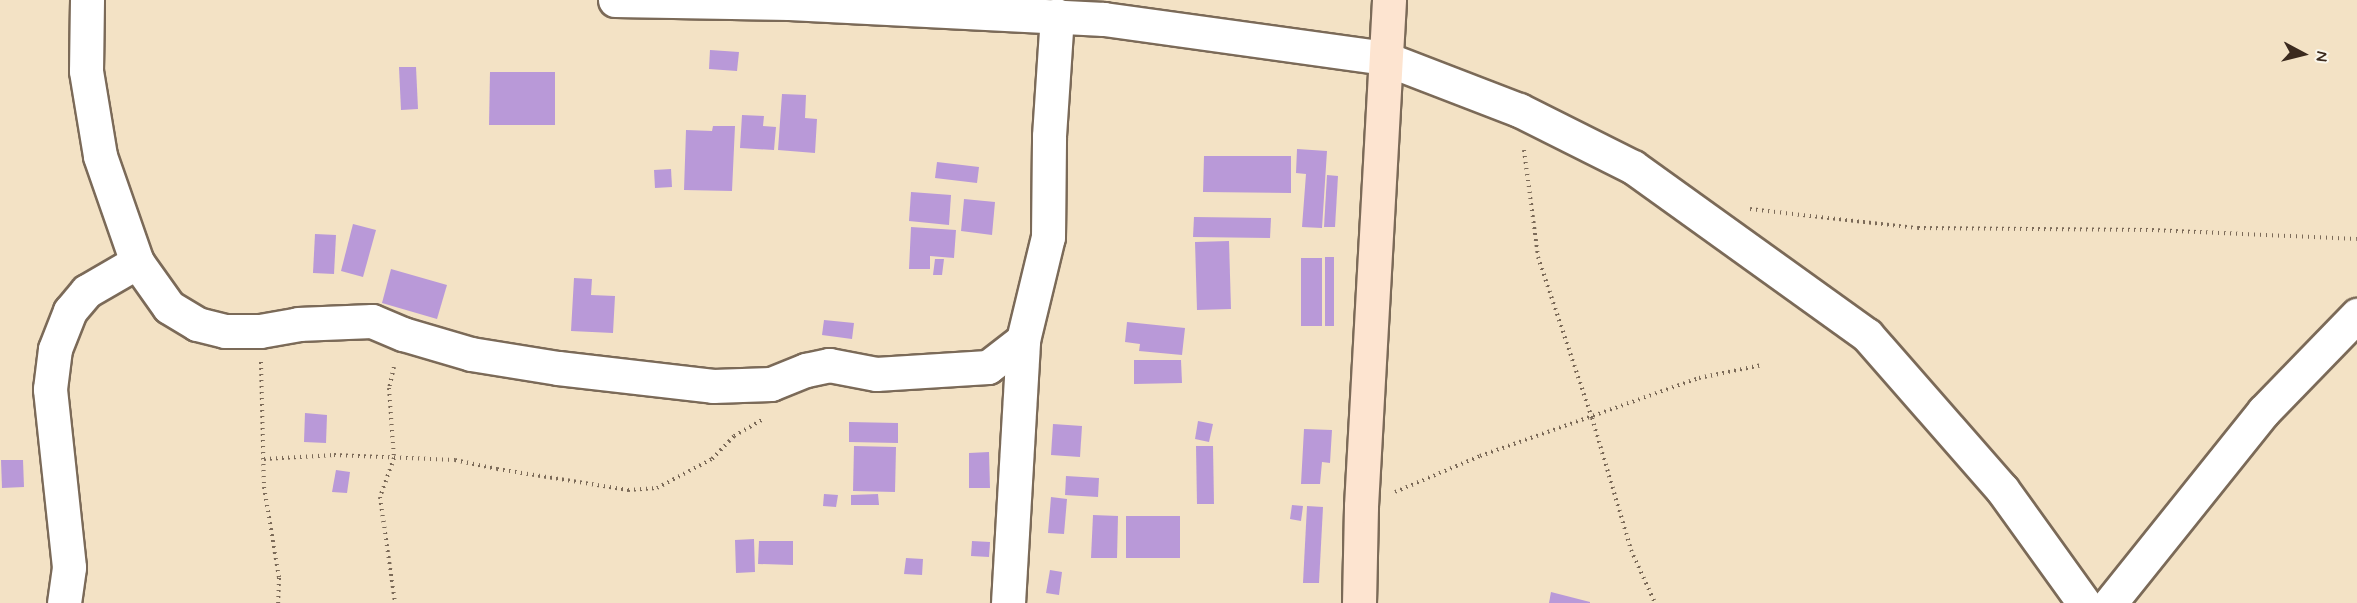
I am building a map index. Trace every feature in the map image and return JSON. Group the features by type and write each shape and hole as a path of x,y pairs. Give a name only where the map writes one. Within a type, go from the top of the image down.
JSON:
{"street":[{"path":"87,0 86,71 100,156 137,262 169,307 197,324 225,331 260,332 298,324 372,321 403,334 482,355 558,368 713,386 771,384 806,370 829,365 876,374 988,368 1023,340"},
{"path":"615,0 789,3 1057,15 1384,58 1519,110 1633,166 1867,335 2002,489 2084,603"},
{"path":"1359,603 1361,506 1389,0"},
{"path":"1008,603 1023,340 1048,237 1049,136 1057,15"},
{"path":"64,603 69,567 50,389 55,349 70,311 87,291 137,262"},
{"path":"2110,603 2264,411 2357,315"}],"path":[{"path":"1519,110 1538,257 1592,418 1631,550 1655,603"},
{"path":"1742,208 1918,228 2152,230 2357,239"},
{"path":"260,332 264,488 279,578 278,603"},
{"path":"395,603 380,497 394,458 389,388 403,334"},
{"path":"1361,506 1480,456 1699,378 1762,365"},
{"path":"264,459 334,455 455,460 628,490 657,488 712,459 734,436 774,414"}],"building":[{"path":"710,50 739,52 737,71 709,69"},
{"path":"399,67 416,67 418,109 401,110"},
{"path":"490,72 555,72 555,125 489,125"},
{"path":"782,94 806,95 805,118 817,119 815,153 778,150"},
{"path":"742,115 764,116 763,126 776,127 774,150 740,148"},
{"path":"713,126 735,126 732,191 684,190 686,130 712,131"},
{"path":"1297,149 1327,151 1322,228 1302,227 1306,174 1296,173"},
{"path":"1204,156 1291,156 1291,193 1203,192"},
{"path":"937,162 979,167 977,183 935,178"},
{"path":"671,169 672,187 655,188 654,170"},
{"path":"1327,175 1338,176 1335,227 1324,227"},
{"path":"911,192 951,195 949,225 909,221"},
{"path":"964,199 995,202 992,235 961,231"},
{"path":"1194,217 1271,218 1270,238 1193,237"},
{"path":"353,224 376,230 363,277 341,271"},
{"path":"911,227 956,230 954,258 930,256 930,269 909,269"},
{"path":"315,234 336,235 334,274 313,273"},
{"path":"1229,241 1231,309 1197,310 1195,242"},
{"path":"1325,257 1334,257 1334,326 1325,326"},
{"path":"1301,258 1322,258 1322,326 1301,326"},
{"path":"935,259 944,259 942,275 933,275"},
{"path":"391,269 447,285 437,319 382,303"},
{"path":"574,278 592,279 591,295 615,296 613,333 571,331"},
{"path":"824,320 854,323 852,339 822,335"},
{"path":"1127,322 1185,328 1182,355 1139,351 1140,344 1125,342"},
{"path":"1134,360 1181,360 1182,383 1134,384"},
{"path":"305,413 327,415 326,443 304,442"},
{"path":"1198,421 1213,424 1209,442 1195,439"},
{"path":"849,422 898,423 898,443 849,442"},
{"path":"1053,424 1082,426 1080,457 1051,455"},
{"path":"1304,429 1332,430 1330,463 1322,462 1320,484 1301,484"},
{"path":"854,446 896,447 895,492 853,491"},
{"path":"1196,446 1213,446 1214,504 1197,504"},
{"path":"989,452 990,488 969,488 969,453"},
{"path":"1,460 23,460 24,487 2,488"},
{"path":"336,470 350,472 347,493 332,492"},
{"path":"1066,476 1099,478 1098,497 1065,495"},
{"path":"824,494 838,495 836,507 823,506"},
{"path":"878,494 879,505 851,505 851,495"},
{"path":"1051,497 1067,499 1064,534 1048,533"},
{"path":"1292,505 1303,506 1301,521 1290,519"},
{"path":"1307,506 1323,507 1319,583 1303,583"},
{"path":"1093,515 1118,516 1117,558 1091,558"},
{"path":"1126,516 1180,516 1180,558 1126,558"},
{"path":"754,539 755,572 736,573 735,540"},
{"path":"759,541 793,541 793,565 758,564"},
{"path":"972,541 990,542 989,557 971,556"},
{"path":"906,558 923,559 922,575 904,574"},
{"path":"1050,570 1062,572 1059,595 1046,593"},
{"path":"1551,592 1590,602 1590,603 1549,603"}]}
